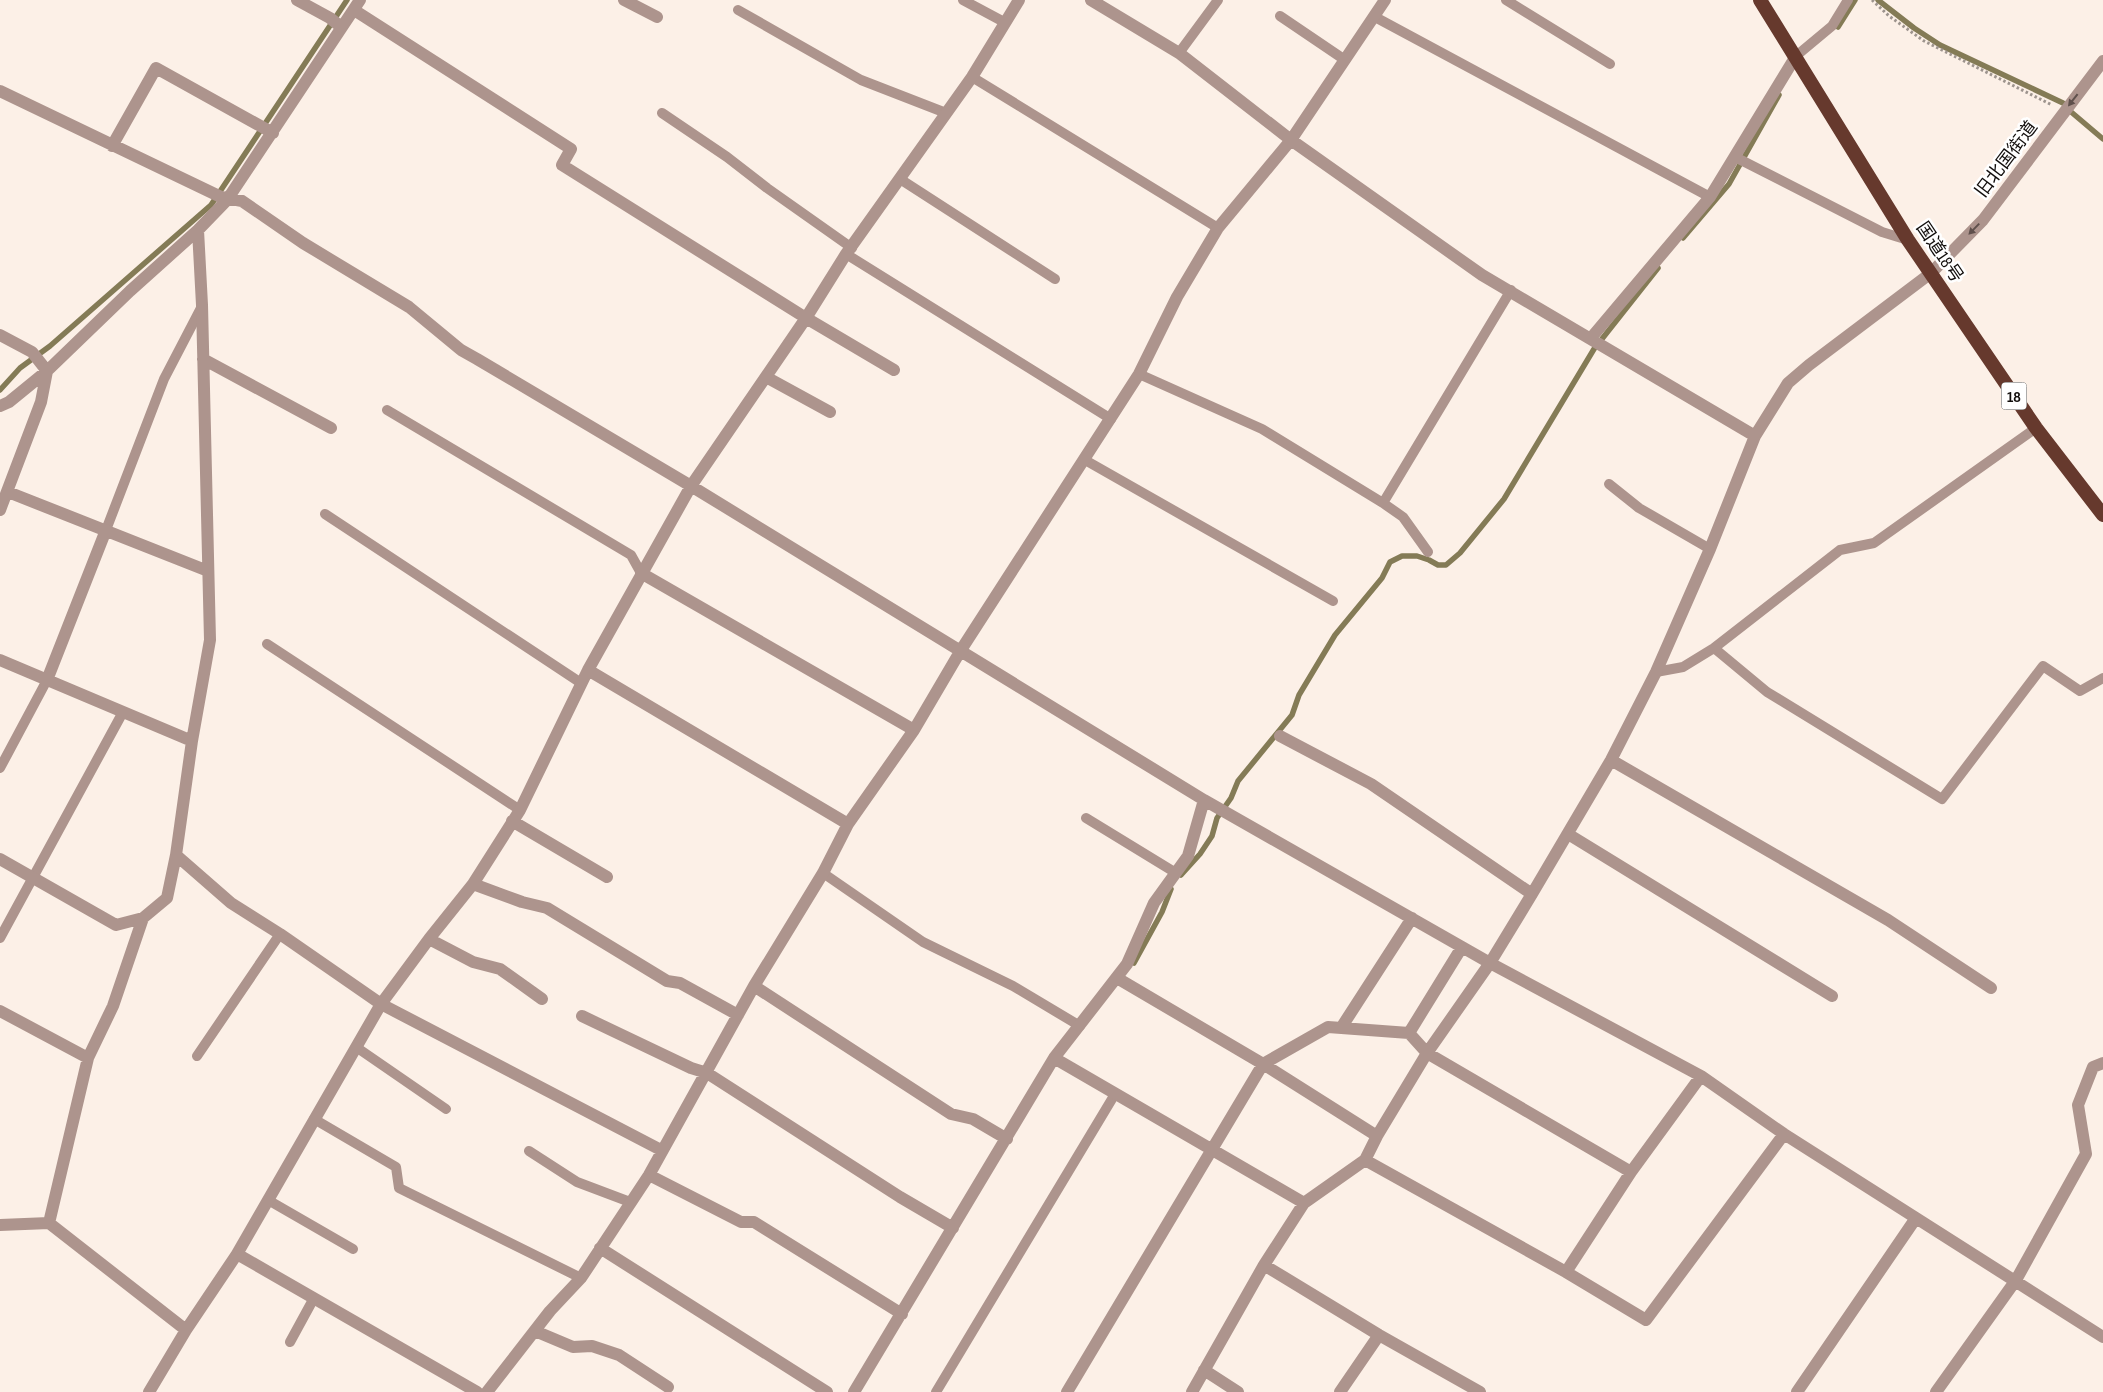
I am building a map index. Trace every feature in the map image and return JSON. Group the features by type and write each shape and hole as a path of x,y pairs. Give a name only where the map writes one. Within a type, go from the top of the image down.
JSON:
{"highway":[{"name":"国道18号","path":"1760,0 1908,240 1932,272 2036,428 2103,515"}],"street":[{"path":"297,0 330,18 341,28"},
{"path":"624,0 657,17"},
{"path":"153,1391 186,1330 237,1254 381,1004 428,939 473,884 520,810 588,670 691,486 806,318 849,251 972,77 1019,0"},
{"path":"1091,0 1178,53 1291,140 1450,254 1482,275 1755,436"},
{"path":"487,1392 550,1311 581,1278 649,1175 661,1150 754,986 823,873 848,824 914,730 961,650 1139,374 1177,297 1218,228 1291,140 1385,0"},
{"path":"0,406 9,402 47,371 130,291 198,230 227,200 357,5 572,150 562,165 806,318 894,370"},
{"path":"1591,338 1710,197 1796,56"},
{"name":"旧北国街道","path":"1365,1160 1426,1053 1490,963 1611,760 1656,672 1710,549 1755,436 1788,384 1932,272 1983,220 2103,61"},
{"path":"112,146 156,68 273,133"},
{"path":"0,91 227,200 242,201 303,243 409,307 461,350 691,486 1204,800 1490,963 1701,1076 1784,1134 2103,1337"},
{"path":"0,859 116,925 142,918 168,898 192,741 210,640 204,359 198,230"},
{"path":"0,335 32,352 47,371 41,402 0,510"},
{"path":"204,359 331,428"},
{"path":"766,377 830,412"},
{"path":"8,492 208,570"},
{"path":"47,680 106,530"},
{"path":"641,573 914,730"},
{"path":"0,660 192,741"},
{"path":"588,670 848,824"},
{"path":"1280,736 1371,784 1532,894"},
{"path":"1611,760 1888,920 1991,988"},
{"path":"854,1392 1054,1058 1127,964 1154,903 1188,856 1204,800"},
{"path":"512,821 607,877"},
{"path":"1568,834 1832,996"},
{"path":"176,855 231,903 280,934 381,1004 661,1150"},
{"path":"473,884 522,902 547,908 667,981 680,983 738,1015"},
{"path":"49,1224 88,1058 113,1006 142,918"},
{"path":"1341,1028 1412,918"},
{"path":"428,939 473,962 500,969 542,999"},
{"path":"1409,1033 1462,947"},
{"path":"1117,978 1263,1064 1377,1136"},
{"path":"754,986 951,1114 973,1120 1007,1139"},
{"path":"0,1011 88,1058"},
{"path":"582,1016 691,1068 706,1072 900,1197 953,1228"},
{"path":"1067,1392 1263,1064 1328,1026 1409,1033 1426,1053 1631,1172"},
{"path":"1054,1058 1304,1202"},
{"path":"1936,1392 2016,1280 2086,1154 2078,1105 2093,1067 2103,1063"},
{"path":"1566,1272 1631,1172 1701,1076"},
{"path":"1192,1392 1264,1265 1304,1202 1365,1160 1566,1272 1646,1320 1784,1134"},
{"path":"649,1175 741,1222 754,1222 902,1314"},
{"path":"1797,1392 1916,1218"},
{"path":"0,1225 49,1224 186,1330"},
{"path":"600,1248 827,1392"},
{"path":"237,1254 477,1392"},
{"path":"1264,1265 1379,1335 1480,1392"},
{"path":"535,1331 573,1347 592,1346 619,1355 668,1387"},
{"path":"1340,1392 1379,1335"},
{"path":"1204,1370 1238,1392"}],"lane":[{"path":"963,0 1004,22"},
{"path":"1178,53 1218,0"},
{"path":"1506,0 1610,64"},
{"path":"1796,56 1832,26 1848,0"},
{"path":"738,10 861,80 946,113"},
{"path":"1280,16 1345,60"},
{"path":"1374,18 1710,197"},
{"path":"972,77 1218,228"},
{"path":"662,114 727,157 849,251 1111,419"},
{"path":"1735,157 1882,232 1908,240"},
{"path":"900,179 1055,280"},
{"path":"1383,503 1510,290"},
{"path":"106,530 164,379 202,305"},
{"path":"1139,374 1262,429 1383,503 1403,517 1428,552"},
{"path":"388,410 631,555 641,573"},
{"path":"1656,672 1683,667 1714,648 1840,550 1874,543 2036,428"},
{"path":"1085,460 1333,601"},
{"path":"1609,484 1639,508 1710,549"},
{"path":"325,514 581,684"},
{"path":"267,644 520,810"},
{"path":"1714,648 1767,692 1942,798 2043,666 2080,691 2103,678"},
{"path":"0,768 47,680"},
{"path":"0,938 123,712"},
{"path":"1086,818 1176,873"},
{"path":"823,873 923,942 1013,986 1080,1026"},
{"path":"197,1056 280,934"},
{"path":"356,1047 446,1109"},
{"path":"936,1392 1116,1094"},
{"path":"314,1119 396,1167 399,1188 581,1278"},
{"path":"529,1151 577,1182 630,1202"},
{"path":"268,1200 353,1249"},
{"path":"290,1342 314,1298"}],"path":[{"path":"1872,0 1889,16 1924,41 2064,111"}],"waterway":[{"path":"0,390 20,368 50,346 211,205 347,0"},
{"path":"1838,27 1855,0"},
{"path":"1878,0 1914,28 1940,45 2063,103"},
{"path":"1683,238 1729,184 1779,95"},
{"path":"2070,111 2103,139"},
{"path":"1181,875 1200,854 1212,836 1217,818 1231,798 1238,781 1292,715 1299,695 1335,635 1382,578 1390,562 1402,556 1417,556 1438,565 1446,565 1460,553 1504,499 1594,349 1658,268"},
{"path":"1134,963 1162,912 1171,889"}]}
